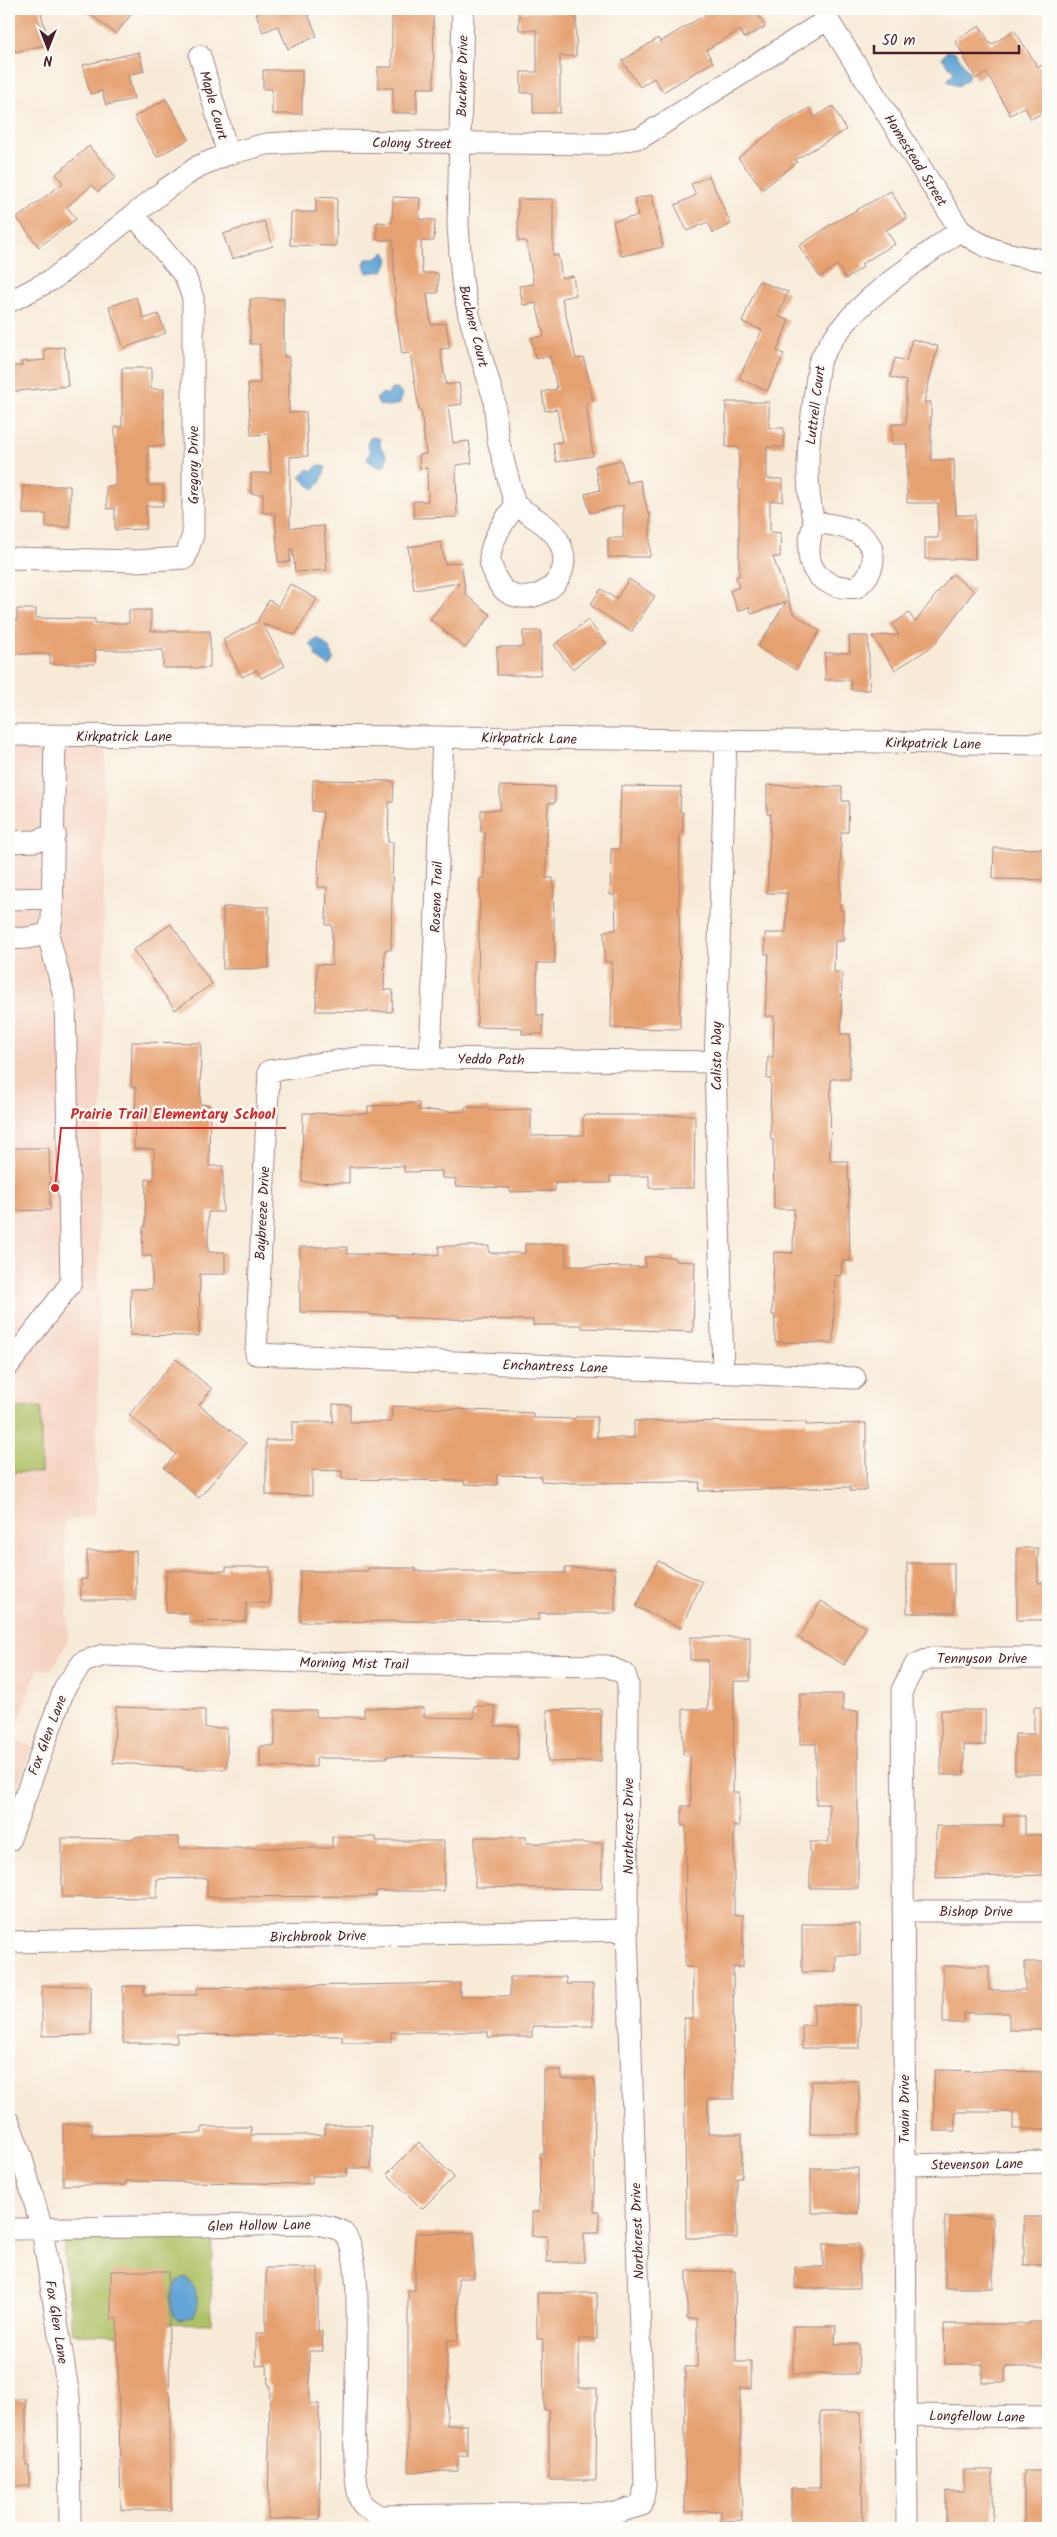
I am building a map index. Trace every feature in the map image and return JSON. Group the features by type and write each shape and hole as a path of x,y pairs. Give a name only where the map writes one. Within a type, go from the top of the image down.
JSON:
{"street":[{"name":"Buckner Drive","path":"461,144 463,9"},
{"name":"Colony Street","path":"9,302 53,279 199,166 228,154 266,144 323,141 461,144 606,144 642,137 825,14"},
{"name":"Homestead Street","path":"825,14 960,230 977,244 1001,253 1048,262"},
{"name":"Maple Court","path":"200,56 228,154"},
{"name":"Buckner Court","path":"461,144 458,225 462,281 469,315 494,399 498,440 515,505"},
{"name":"Gregory Drive","path":"9,558 136,561 185,558 193,535 193,298 185,276 134,215"},
{"name":"Luttrell Court","path":"814,522 809,501 809,451 819,364 824,351 839,328 889,283 960,230"},
{"name":"Kirkpatrick Lane","path":"9,735 443,737 1048,744"},
{"path":"9,1365 70,1283 65,999 48,934 52,920 53,898 55,736"},
{"name":"Rosena Trail","path":"430,1058 443,737"},
{"name":"Calisto Way","path":"723,1372 715,1062 726,740"},
{"path":"9,842 36,842 55,834"},
{"path":"9,899 53,898"},
{"path":"9,939 48,934"},
{"name":"Yeddo Path","path":"269,1070 365,1057 715,1062"},
{"name":"Baybreeze Drive","path":"256,1354 269,1070"},
{"name":"Enchantress Lane","path":"256,1354 854,1378"},
{"name":"Morning Mist Trail","path":"83,1662 104,1655 332,1663 607,1666 625,1674"},
{"name":"Tennyson Drive","path":"902,1690 914,1665 931,1658 1048,1658"},
{"name":"Fox Glen Lane","path":"9,1840 65,1686 83,1662"},
{"name":"Northcrest Drive","path":"362,2505 379,2516 615,2513 642,2505 646,2485 627,1930 628,1684 625,1674"},
{"name":"Twain Drive","path":"902,1690 907,2528"},
{"name":"Bishop Drive","path":"904,1912 1048,1912"},
{"name":"Birchbrook Drive","path":"9,1942 627,1930"},
{"name":"Fox Glen Lane","path":"9,2122 21,2155 42,2229 69,2397 70,2528"},
{"name":"Stevenson Lane","path":"905,2165 1048,2162"},
{"name":"Glen Hollow Lane","path":"9,2229 316,2224 342,2232 353,2247 356,2268 358,2395 356,2484 362,2505"},
{"name":"Longfellow Lane","path":"906,2416 1048,2417"}],"shaded area":[{"path":"9,739 106,740 96,1515 64,1522 69,1638 52,1670 38,1668 11,1741 32,1746 9,1810"}],"green space":[{"path":"41,1407 41,1473 9,1472 9,1408"},
{"path":"76,2237 212,2237 211,2324 153,2323 152,2335 73,2334 63,2249 66,2242"}],"water":[{"path":"947,51 956,53 969,73 967,80 958,86 947,81 954,72 942,58"},
{"path":"385,252 389,259 383,271 367,273 364,265 366,259 374,259"},
{"path":"391,389 398,389 403,395 399,404 390,406 380,405 376,399 383,393 388,395"},
{"path":"371,437 380,439 380,446 387,456 385,465 378,467 367,460 370,451 367,444"},
{"path":"318,465 326,467 321,481 314,490 300,477 309,469 312,471"},
{"path":"318,638 330,649 334,659 329,666 315,656 316,652 310,644"},
{"path":"186,2277 195,2291 197,2308 193,2317 178,2320 173,2316 171,2298 176,2283"}],"building":[{"path":"9,9 40,9 49,44 15,52 9,28"},
{"path":"83,9 135,9 116,34"},
{"path":"269,9 306,9 317,36 288,49 278,26 263,32 256,14"},
{"path":"715,9 755,9 765,27 744,38 740,30 706,50 713,62 663,92 654,78 640,87 622,61 658,38 660,42"},
{"path":"392,10 433,10 434,88 417,88 417,113 393,113 393,88 378,88 378,67 392,67"},
{"path":"519,12 576,12 576,56 560,56 560,113 533,113 533,93 521,93 521,72 537,72 537,30 519,30"},
{"path":"980,26 991,45 1014,30 1038,67 1043,65 1048,74 1048,110 1031,119 1025,107 1010,115 987,73 976,79 955,40"},
{"path":"139,52 144,71 128,75 134,99 106,105 102,91 90,94 83,65"},
{"path":"263,70 302,70 302,114 272,114 272,89 263,89"},
{"path":"166,99 189,139 157,157 134,117"},
{"path":"833,106 846,130 795,160 797,162 763,189 738,158 778,126 810,108 815,117"},
{"path":"89,146 116,177 98,192 92,185 67,207 76,219 39,247 17,218 63,183 56,174"},
{"path":"709,176 731,224 713,233 708,222 687,231 675,205 696,195 691,184"},
{"path":"891,191 907,218 886,230 895,244 861,264 863,267 846,279 837,265 820,277 799,246 833,223"},
{"path":"652,195 663,247 621,256 613,221 638,216 634,199"},
{"path":"316,197 337,198 336,246 290,245 291,212 316,212"},
{"path":"393,197 420,198 419,219 435,220 434,241 421,241 422,273 438,273 438,293 427,293 431,325 446,323 450,348 440,349 446,385 459,383 462,404 448,406 453,443 469,441 472,463 456,465 457,517 414,518 413,501 428,501 427,468 420,469 419,455 426,454 421,410 419,410 410,353 402,354 396,312 393,240 377,240 377,222 392,223"},
{"path":"518,199 553,199 553,256 558,255 562,278 573,276 576,295 562,298 576,359 584,358 593,401 586,403 593,456 556,462 553,443 562,442 557,409 545,411 542,392 557,389 550,356 536,359 531,338 544,336 536,303 523,305 519,286 534,284 526,241 518,241"},
{"path":"264,221 273,246 232,259 223,234"},
{"path":"759,281 788,292 778,316 789,320 777,351 784,354 767,391 739,378 762,330 742,322"},
{"path":"136,297 144,319 158,314 166,333 124,348 109,307"},
{"path":"250,299 284,299 284,357 289,357 289,413 306,412 308,456 290,457 290,528 324,526 327,570 295,572 293,549 290,549 290,562 278,562 275,513 263,513 263,494 251,494 251,473 271,473 269,434 251,435 248,383 260,383 260,344 250,344"},
{"path":"912,339 938,346 924,402 931,402 931,460 954,460 956,515 975,515 975,559 925,559 925,538 938,538 938,503 907,503 907,444 892,444 892,424 906,424 906,381 890,377 895,358 906,361"},
{"path":"64,347 68,386 9,392 9,366 22,366 21,362 45,360 44,349"},
{"path":"122,368 151,368 151,389 164,389 164,446 148,446 148,485 163,485 163,506 146,506 146,529 115,530 115,508 107,509 106,486 115,486 115,427 122,427"},
{"path":"726,402 769,402 769,428 784,428 784,447 767,447 767,479 783,479 783,501 770,501 770,532 781,533 780,557 773,557 793,613 820,631 796,670 758,647 786,602 752,614 749,607 738,611 730,591 739,587 736,577 739,576 739,447 726,447"},
{"path":"621,460 627,483 640,480 648,513 650,513 650,557 608,557 608,538 623,538 623,505 590,513 585,494 600,490 595,466"},
{"path":"23,486 70,486 70,527 46,527 46,514 23,514"},
{"path":"441,542 445,564 461,562 466,595 491,615 465,648 430,619 459,583 414,590 408,547"},
{"path":"952,574 974,591 933,646 895,670 872,636 899,635 892,625 909,613 915,622"},
{"path":"629,579 655,596 631,632 590,605 601,589 616,599"},
{"path":"290,584 317,599 295,635 263,624 285,666 261,678 257,670 242,677 223,640 257,622 269,600 278,606"},
{"path":"17,609 36,609 36,618 95,619 95,623 129,623 129,610 151,610 151,631 210,631 210,668 163,668 163,650 95,650 95,664 50,664 50,654 9,654 9,620 17,620"},
{"path":"588,620 606,644 572,669 554,645"},
{"path":"523,631 541,631 541,675 497,675 497,647 523,647"},
{"path":"849,636 868,636 870,690 851,690 851,680 825,680 825,653 850,653"},
{"path":"313,780 394,781 393,802 389,802 388,842 393,842 391,950 385,950 384,990 393,990 392,1012 316,1011 317,964 332,965 332,925 326,925 327,887 318,887 319,841 321,841 323,812 312,811"},
{"path":"767,785 842,787 842,801 849,801 848,832 841,832 840,910 843,910 843,941 835,941 834,972 842,972 841,1034 850,1034 850,1079 831,1079 830,1161 848,1161 850,1261 842,1261 841,1276 835,1275 833,1343 775,1342 775,1315 772,1315 774,1252 793,1253 794,1209 774,1209 773,1140 771,1140 770,1116 771,1079 767,1079 768,1057 773,1057 774,1016 765,1016 769,954 765,954 765,933 786,933 787,893 767,893 771,814 767,814"},
{"path":"500,786 555,787 555,803 548,803 546,878 553,878 555,963 537,963 537,1015 543,1015 543,1034 522,1034 522,1028 477,1027 480,878 484,878 485,832 481,832 481,810 500,810"},
{"path":"621,786 681,787 680,812 683,812 683,832 680,832 680,1029 611,1028 612,962 605,962 604,931 616,930 615,895 610,895 611,849 619,849"},
{"path":"994,848 1048,849 1048,880 993,879"},
{"path":"223,907 269,907 269,968 223,969"},
{"path":"171,924 212,984 175,1010 133,950"},
{"path":"132,1042 201,1043 200,1104 210,1105 209,1166 223,1166 223,1212 208,1212 208,1252 225,1252 225,1274 200,1274 199,1336 130,1335 131,1289 152,1289 152,1256 142,1256 146,1179 154,1180 154,1149 134,1149 136,1087 131,1087"},
{"path":"401,1103 419,1103 419,1110 465,1112 465,1107 489,1108 489,1110 531,1109 531,1136 583,1135 583,1115 695,1115 694,1188 649,1188 649,1176 610,1176 610,1183 555,1183 555,1191 510,1192 510,1188 455,1186 456,1179 442,1178 442,1171 404,1172 404,1166 349,1167 349,1183 302,1182 303,1113 368,1114 368,1106 401,1105"},
{"path":"9,1148 49,1148 50,1210 9,1211"},
{"path":"525,1244 566,1244 566,1266 645,1267 645,1257 675,1257 675,1261 695,1262 693,1332 582,1328 582,1325 533,1325 533,1320 442,1319 370,1315 370,1313 300,1312 300,1247 347,1247 347,1254 439,1255 439,1246 489,1246 489,1253 525,1253"},
{"path":"176,1359 212,1389 199,1405 246,1443 199,1498 164,1468 176,1454 129,1415"},
{"path":"333,1404 350,1405 350,1422 391,1422 392,1406 533,1413 533,1418 575,1419 575,1417 597,1417 597,1438 634,1438 634,1421 806,1422 806,1425 866,1423 866,1491 850,1491 850,1487 699,1491 700,1482 575,1483 541,1481 541,1476 497,1475 497,1485 464,1484 464,1481 342,1479 342,1471 312,1470 312,1496 266,1495 266,1440 292,1440 292,1422 333,1422"},
{"path":"1017,1548 1038,1548 1038,1583 1048,1583 1048,1620 1017,1620"},
{"path":"87,1551 136,1551 136,1600 81,1600 81,1579 87,1579"},
{"path":"658,1561 702,1582 681,1628 636,1607"},
{"path":"907,1563 954,1563 954,1613 907,1613"},
{"path":"226,1567 270,1567 270,1603 246,1603 246,1621 189,1622 189,1613 166,1613 166,1571 226,1571"},
{"path":"368,1568 415,1568 415,1571 475,1571 475,1573 565,1573 565,1568 615,1568 615,1613 539,1613 539,1620 300,1622 300,1571 368,1571"},
{"path":"821,1601 866,1628 844,1665 799,1638"},
{"path":"690,1637 750,1637 750,1681 734,1681 733,1792 739,1792 739,1826 734,1826 734,1915 743,1915 743,1967 733,1967 734,2099 708,2099 708,2134 742,2134 742,2178 737,2178 737,2238 686,2238 684,2018 693,2018 693,1967 685,1967 686,1826 682,1826 682,1806 691,1806 690,1755 683,1755 683,1709 708,1709 708,1660 690,1660"},
{"path":"800,1694 843,1694 843,1711 858,1711 858,1888 810,1888 810,1842 829,1842 829,1804 816,1804 816,1744 800,1744"},
{"path":"474,1706 495,1706 495,1726 518,1726 518,1760 387,1756 387,1758 316,1758 316,1767 260,1767 260,1746 275,1746 275,1710 316,1710 316,1717 364,1717 364,1708 424,1708 424,1717 474,1718"},
{"path":"116,1707 205,1710 205,1728 227,1728 227,1769 183,1769 183,1767 113,1763"},
{"path":"1034,1707 1048,1707 1048,1774 1015,1774 1015,1734 1034,1734"},
{"path":"601,1709 601,1761 548,1762 547,1710"},
{"path":"941,1710 985,1710 985,1745 964,1745 964,1775 941,1775"},
{"path":"1004,1816 1025,1816 1025,1835 1048,1835 1048,1875 936,1878 936,1826 1004,1826"},
{"path":"135,1837 179,1837 179,1848 332,1848 332,1837 376,1837 376,1841 444,1841 444,1891 376,1891 376,1896 207,1897 207,1878 157,1879 157,1898 62,1897 62,1838 135,1839"},
{"path":"475,1837 526,1837 526,1843 602,1843 602,1889 475,1887"},
{"path":"802,1924 860,1924 860,1955 836,1955 836,1972 802,1972"},
{"path":"1025,1962 1048,1962 1048,2030 1009,2030 1009,2013 964,2013 964,2023 943,2023 943,1966 989,1966 989,1990 1025,1990"},
{"path":"510,1977 566,1977 566,1984 593,1984 593,2026 532,2026 532,2037 488,2037 488,2032 391,2032 391,2042 342,2042 342,2036 177,2034 177,2043 123,2043 123,1986 144,1986 144,1995 197,1995 197,1988 460,1983 460,1996 510,1996"},
{"path":"42,1986 91,1986 91,2035 42,2036"},
{"path":"814,2005 860,2005 860,2048 802,2048 802,2025 814,2025"},
{"path":"544,2070 561,2070 561,2079 595,2079 594,2212 599,2212 599,2233 584,2233 584,2262 547,2262 547,2236 532,2236 532,2212 539,2212 540,2154 544,2154"},
{"path":"934,2070 1048,2072 1048,2129 1013,2129 1013,2112 955,2112 955,2131 934,2131"},
{"path":"811,2081 859,2081 859,2134 810,2134"},
{"path":"63,2124 92,2124 92,2136 202,2133 202,2127 251,2127 251,2135 325,2135 325,2125 371,2125 371,2168 347,2168 347,2176 312,2176 312,2184 126,2181 126,2185 63,2185"},
{"path":"419,2142 454,2177 422,2209 387,2174"},
{"path":"811,2168 858,2168 858,2213 811,2213"},
{"path":"945,2217 993,2217 993,2288 945,2288"},
{"path":"1024,2217 1048,2217 1048,2265 1024,2265"},
{"path":"415,2233 474,2233 474,2278 458,2278 458,2340 447,2340 447,2425 467,2425 467,2456 458,2456 458,2471 408,2472 408,2290 415,2290"},
{"path":"823,2244 859,2244 859,2288 795,2288 795,2267 823,2267"},
{"path":"266,2268 318,2268 318,2332 322,2331 323,2351 309,2351 310,2404 319,2404 320,2519 268,2519 270,2386 268,2386 267,2365 256,2366 256,2333 266,2333"},
{"path":"111,2271 168,2271 171,2510 121,2510 117,2319 111,2319"},
{"path":"687,2271 735,2271 736,2362 751,2362 751,2388 740,2388 742,2520 721,2521 721,2511 685,2512 685,2367 697,2367 697,2319 687,2319"},
{"path":"537,2293 597,2293 597,2339 579,2339 579,2388 597,2388 596,2480 549,2480 549,2410 544,2410 543,2339 537,2339"},
{"path":"1029,2322 1048,2322 1048,2367 1005,2367 1005,2382 982,2382 982,2364 945,2364 944,2324 1029,2324"},
{"path":"793,2326 836,2326 835,2344 859,2344 858,2374 793,2374"},
{"path":"9,2399 26,2399 26,2466 29,2466 29,2486 9,2486"},
{"path":"820,2412 861,2412 863,2528 791,2528 791,2488 820,2488"},
{"path":"964,2470 993,2470 993,2527 946,2526 946,2491 964,2491"},
{"path":"1024,2471 1048,2471 1048,2526 1024,2526"}],"place":[{"name":"Prairie Trail Elementary School","path":"55,1188"}]}
